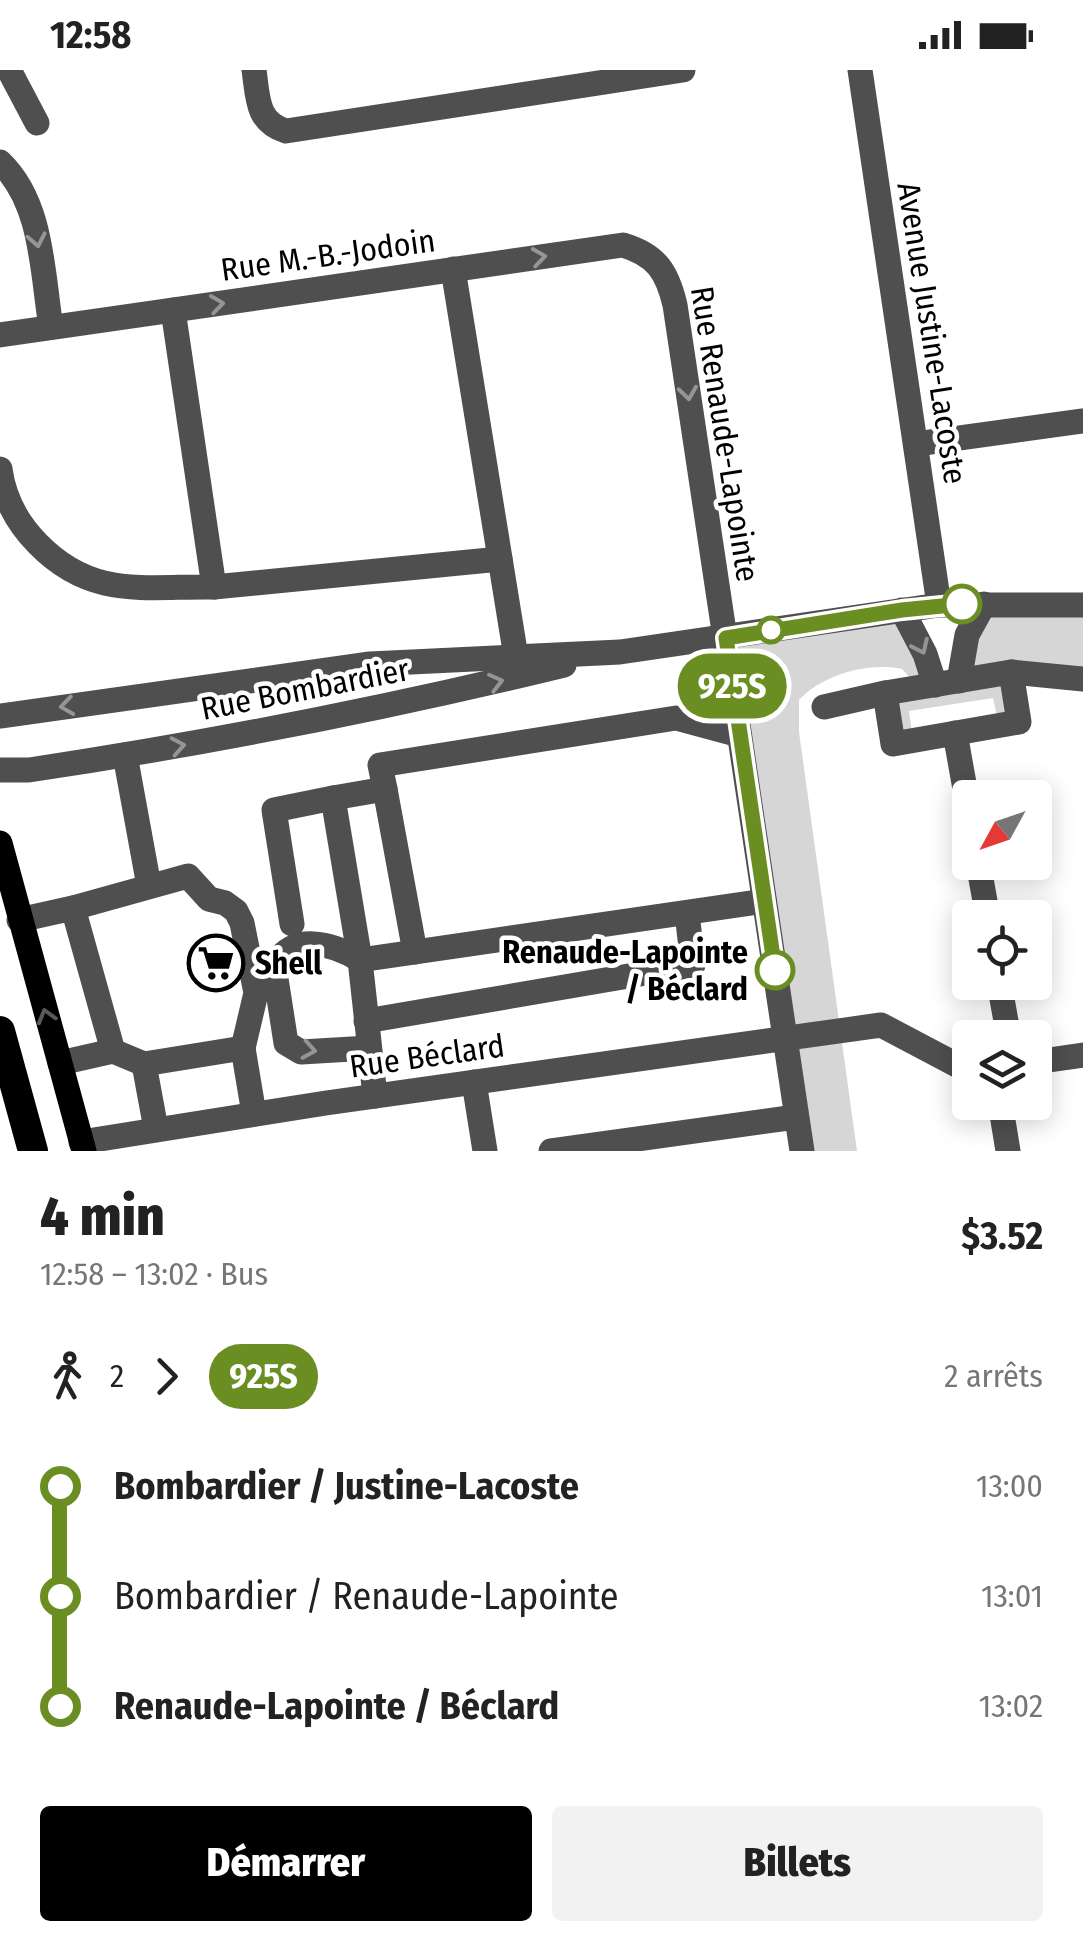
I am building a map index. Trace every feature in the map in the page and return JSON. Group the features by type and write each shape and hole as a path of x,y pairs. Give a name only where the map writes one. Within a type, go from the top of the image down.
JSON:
{"highway":[{"path":"0,1031 32,1151"}],"main road":[{"path":"0,843 82,1147"}],"street":[{"path":"9,70 37,123"},
{"path":"254,70 262,112 271,126 286,131 512,82 683,70"},
{"name":"Avenue Justine-Lacoste","path":"860,70 939,605"},
{"path":"0,162 23,192 35,224 51,327"},
{"name":"Rue M.-B.-Jodoin","path":"0,335 623,245 644,252 660,264"},
{"name":"Rue Renaude-Lapointe","path":"660,264 675,305 802,1151"},
{"path":"453,269 516,657"},
{"path":"174,310 214,588"},
{"path":"916,444 1083,421"},
{"path":"0,469 14,517 66,570 96,583 214,588 500,558"},
{"path":"947,683 984,604"},
{"name":"Rue Bombardier","path":"0,716 356,665 620,652 939,605 1083,605"},
{"path":"902,610 925,654 947,683"},
{"name":"Rue Bombardier","path":"0,770 12,772 125,756 416,702 620,652"},
{"path":"884,693 892,744 1020,722 1011,672"},
{"path":"824,707 1011,672 1083,680"},
{"path":"415,952 380,765 676,718 739,736"},
{"path":"955,733 963,780"},
{"path":"125,756 149,886"},
{"path":"292,924 274,810 384,789"},
{"path":"334,798 360,960 375,1096"},
{"path":"20,920 188,876 208,899 225,903 236,912 256,993 242,1048 254,1114"},
{"path":"369,1048 301,1052 286,1043 274,966 279,956 294,945 316,944 344,950 360,960 764,901"},
{"path":"73,908 114,1050"},
{"path":"366,1021 692,966 686,912"},
{"name":"Rue Béclard","path":"82,1147 170,1136 254,1114 881,1025 952,1062"},
{"path":"60,1063 114,1050 144,1064 242,1048"},
{"path":"1052,1059 1083,1054"},
{"path":"144,1064 170,1136"},
{"path":"474,1082 485,1151"},
{"path":"551,1151 712,1140 796,1116"},
{"path":"1003,1120 1008,1151"}],"shaded area":[{"path":"984,604 1083,607 1083,679 1011,673 1019,722 999,726 993,698 909,711 913,740 893,744 885,693 919,687 902,669 875,667 846,672 799,700 799,732 857,1151 801,1151 726,638 902,610 934,684 959,681"}],"bus line":[{"name":"925S","path":"775,970 726,638 962,604"}],"place":[{"name":"Shell","path":"216,963"},
{"name":"Renaude-Lapointe / Béclard","path":"775,970"}]}
